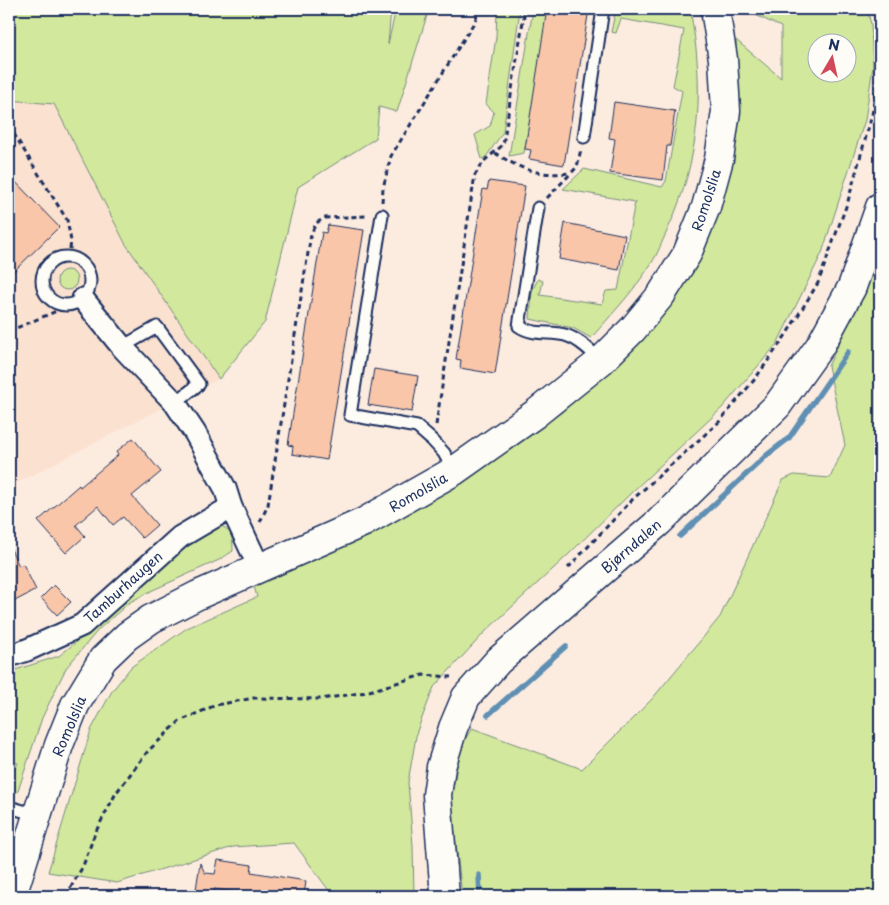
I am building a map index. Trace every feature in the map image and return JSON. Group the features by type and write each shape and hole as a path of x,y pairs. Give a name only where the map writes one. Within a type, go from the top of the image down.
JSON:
{"street":[{"name":"Romolslia","path":"12,896 59,745 75,705 103,658 126,636 151,619 198,595 255,557 364,522 454,471 535,414 601,360 633,329 661,295 687,254 706,208 719,159 726,111 724,59 715,9"},
{"name":"Bjørndalen","path":"445,896 437,795 441,767 453,728 466,697 498,661 659,522 778,406 820,346 852,287 880,206"},
{"path":"77,302 175,402 195,433 225,488 231,507 255,557"},
{"name":"Tamburhaugen","path":"9,656 27,650 82,625 180,537 231,507"}],"lane":[{"path":"584,137 603,9"},
{"path":"538,208 519,326 526,331 566,335 587,348 601,360"},
{"path":"382,215 350,415 417,427 444,453 454,471"},
{"path":"69,257 82,262 90,273 90,287 77,302 57,304 46,296 42,282 45,269 55,259 69,257"},
{"path":"122,347 157,327 199,384 175,402"},
{"path":"9,807 37,815"}],"path":[{"path":"255,557 268,505 311,234 316,223 326,218 382,215 383,188 391,156 475,21 479,9"},
{"path":"433,441 475,175 484,161 503,145 525,9"},
{"path":"566,570 633,499 718,422 755,379 786,335 818,283 848,201 872,114 880,62 874,9"},
{"path":"9,126 67,220 71,241 69,257"},
{"path":"538,208 577,167 584,137"},
{"path":"494,154 532,172 558,175 571,174"},
{"path":"9,331 77,302"},
{"path":"448,684 458,671"},
{"path":"66,896 83,866 95,834 116,793 148,751 180,721 216,705 254,698 322,699 366,692 423,675 452,677"}],"shaded area":[{"path":"9,100 54,103 125,243 219,379 9,487"}],"green space":[{"path":"9,9 391,9 388,44 396,9 429,9 397,112 379,107 376,138 298,187 265,322 219,379 125,243 54,104 9,100"},
{"path":"438,9 520,9 503,132 486,157 482,159 475,135 490,126 494,112 486,104 496,37 497,12 487,14"},
{"path":"533,9 550,9 524,153 509,156"},
{"path":"636,9 690,9 698,66 697,121 687,175 679,202 656,256 630,293 591,338 573,328 530,319 532,291 538,279 543,281 540,295 602,304 606,291 618,290 635,202 563,189 584,169 662,187 666,181 682,91 673,86 684,30 621,19 616,33 611,32 615,13 635,13"},
{"path":"743,9 867,9 871,24 873,66 865,120 822,253 777,344 722,408 486,631 434,687 417,731 408,782 413,846 414,896 333,896 294,843 233,847 117,883 48,872 91,730 112,691 131,667 187,628 257,597 253,583 420,507 497,459 562,412 643,340 676,294 710,235 720,199 737,94 736,40 781,78 781,27"},
{"path":"880,251 880,896 462,896 451,798 461,746 472,728 582,769 652,699 720,617 783,480 794,475 830,478 845,445 828,366 873,274"},
{"path":"67,270 74,273 77,280 74,287 67,290 60,287 57,280 60,273"},
{"path":"210,524 222,526 229,531 233,551 219,560 130,602 99,629 66,668 42,718 18,791 9,798 9,780 18,763 9,761 9,672 59,656 76,642 87,628"}],"building":[{"path":"547,9 589,9 564,165 529,159 531,150 525,149"},
{"path":"614,102 675,111 670,146 667,146 663,180 610,173 615,139 609,138"},
{"path":"9,175 59,227 9,276"},
{"path":"489,181 525,186 495,374 460,368 461,360 456,359 483,189 487,190"},
{"path":"565,223 625,235 619,270 559,259"},
{"path":"328,225 364,230 327,460 292,454 293,446 288,445 322,232 326,233"},
{"path":"374,369 418,376 412,412 368,405"},
{"path":"133,438 161,472 132,496 157,525 142,538 123,517 113,525 98,506 76,525 85,536 66,553 38,521 79,485 80,487 118,455 116,452"},
{"path":"9,545 19,566 23,564 36,590 9,604"},
{"path":"54,585 71,602 57,615 41,598"},
{"path":"218,860 252,865 251,872 306,881 304,896 280,896 258,893 257,895 214,889 217,896 195,896 200,863 205,873 215,874"}],"waterway":[{"path":"680,536 767,455 789,438 848,352"},
{"path":"488,715 566,646"},
{"path":"479,875 480,896"}]}
